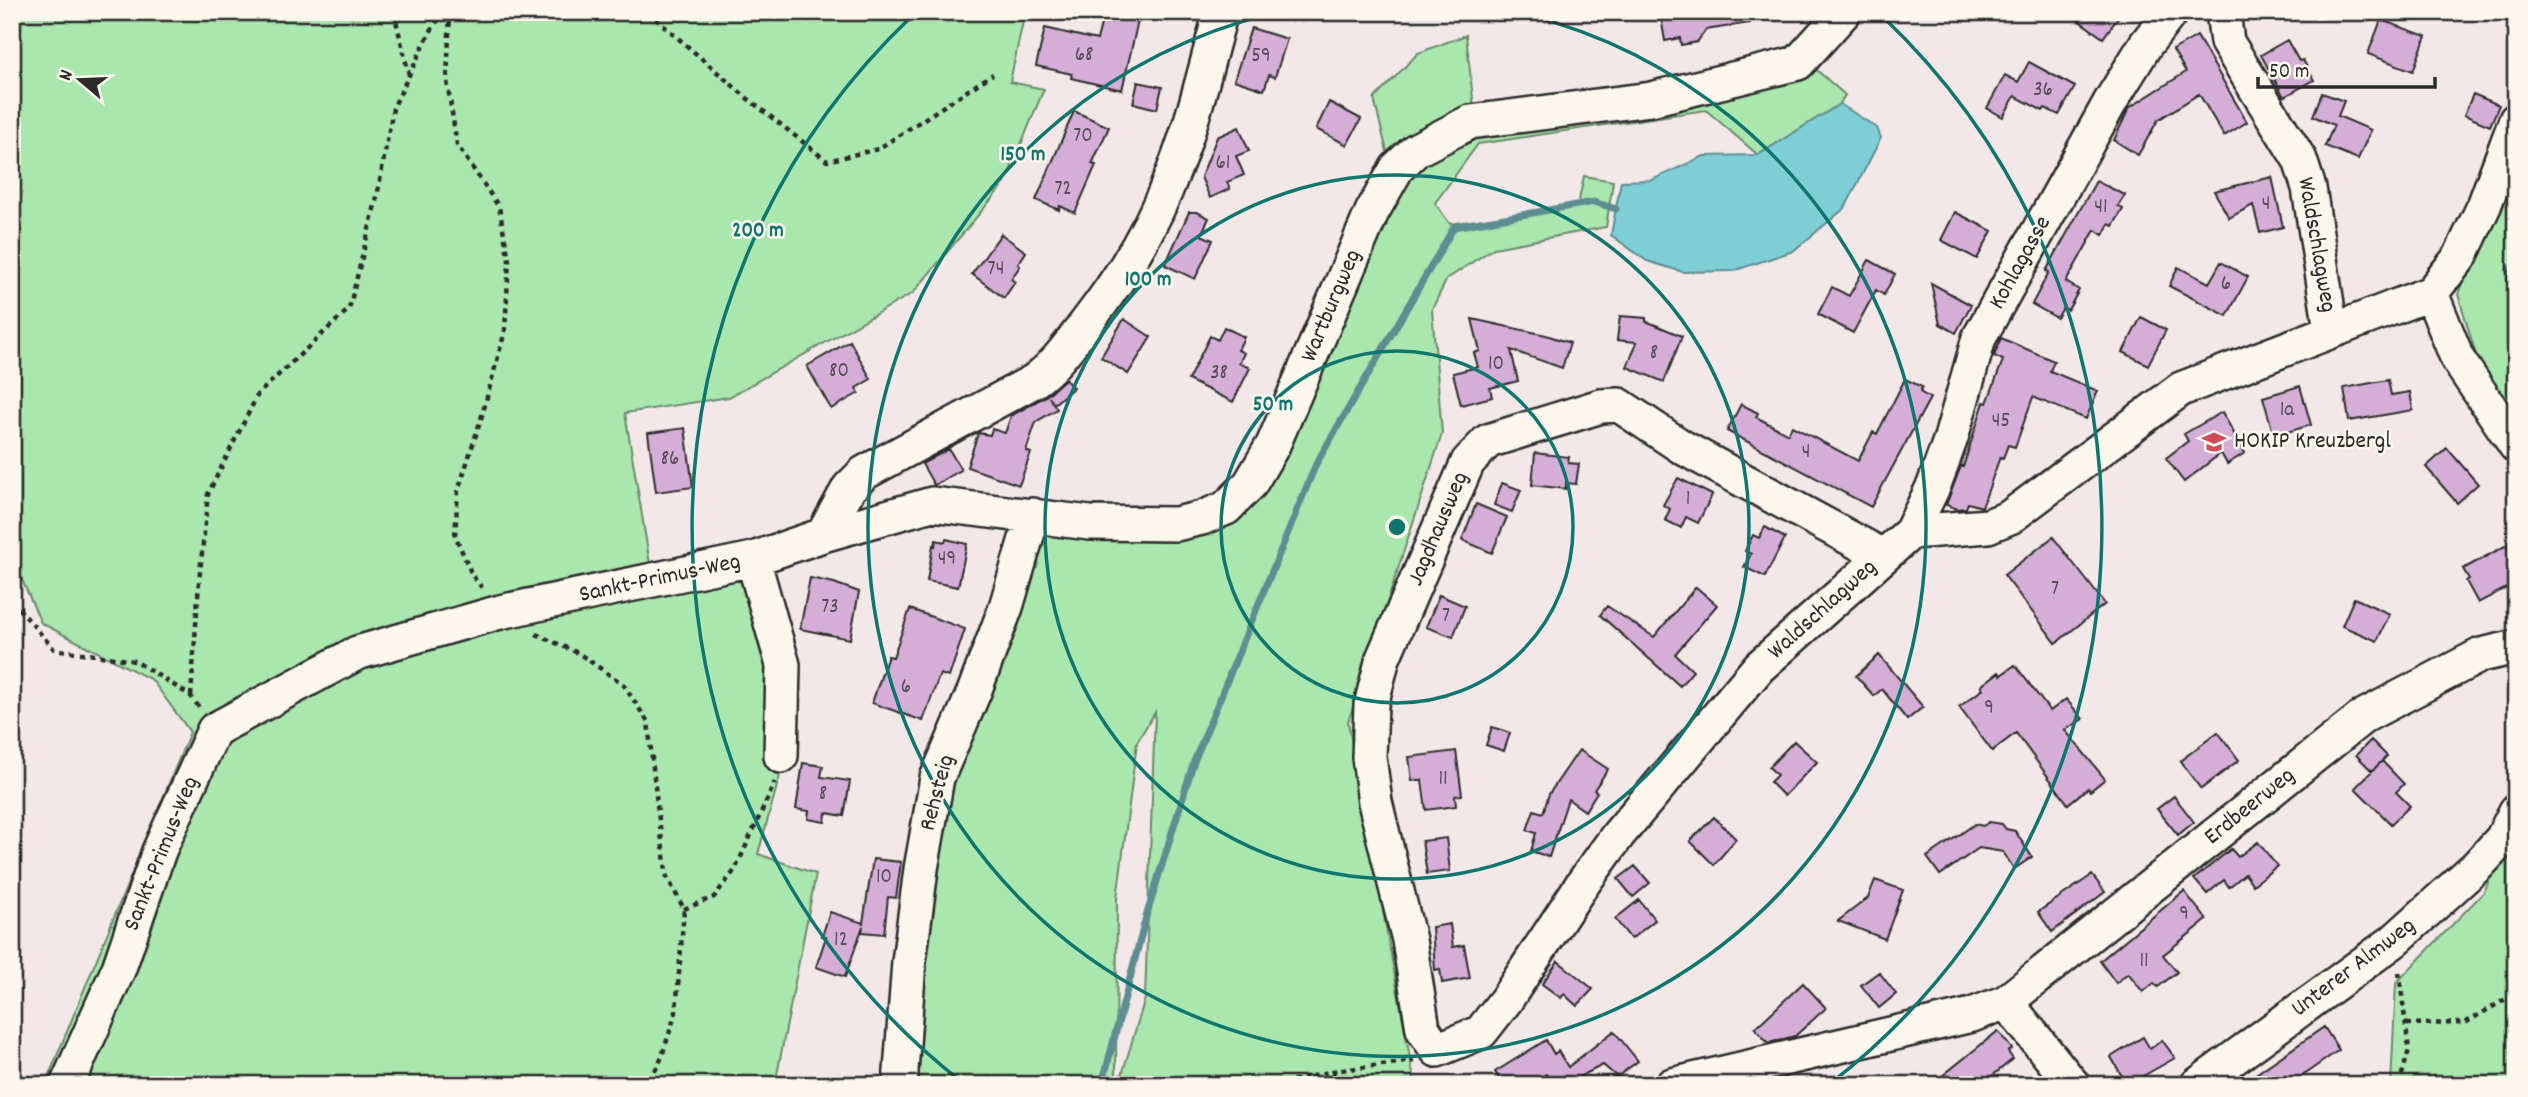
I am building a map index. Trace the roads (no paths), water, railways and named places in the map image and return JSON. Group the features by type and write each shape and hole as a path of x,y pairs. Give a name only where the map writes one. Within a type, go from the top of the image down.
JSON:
{"street":[{"path":"823,535 849,488 864,473 1034,381 1052,368 1125,267 1156,211 1175,170 1221,12"},
{"name":"Wartburgweg","path":"823,535 932,503 1090,523 1176,524 1202,518 1226,508 1250,484 1273,445 1372,212 1397,168 1416,150 1470,122 1651,99 1798,63 1844,12"},
{"name":"Kohlagasse","path":"1911,532 1934,485 1951,438 1979,338 2112,99 2146,44 2171,12"},
{"name":"Waldschlagweg","path":"2223,12 2227,42 2300,160 2309,188 2331,330"},
{"path":"2516,120 2484,206 2460,257 2431,293 2458,360 2516,446"},
{"name":"Waldschlagweg","path":"1437,1049 1481,1032 1506,1000 1618,835 1759,667 1911,532 1988,526 2010,517 2181,389 2431,293"},
{"name":"Jagdhausweg","path":"1437,1049 1423,1029 1409,940 1375,802 1369,757 1371,705 1383,658 1468,462 1488,442 1601,406 1619,405 1682,447 1883,556"},
{"name":"Rehsteig","path":"900,1085 911,948 937,778 974,692 1006,607 1033,515"},
{"name":"Sankt-Primus-Weg","path":"67,1085 119,968 159,851 215,730 357,653 500,612 753,559 823,535"},
{"path":"753,559 783,665 781,756"},
{"name":"Erdbeerweg","path":"1672,1085 1972,1015 2006,1002 2364,716 2481,655 2516,646"},
{"name":"Unterer Almweg","path":"2197,1085 2394,941 2478,865 2509,825"},
{"path":"2006,1002 2073,1085"}],"water":[{"path":"1840,104 1877,128 1881,138 1845,208 1793,251 1733,271 1683,272 1647,261 1611,235 1621,181 1652,180 1704,156 1758,155"}],"waterway":[{"path":"1102,1085 1146,917 1193,764 1316,464 1454,227 1594,202 1616,209"},
{"path":"2509,269 2516,314"}],"place":[{"name":"HOKIP Kreuzbergl","path":"2214,442"}]}
